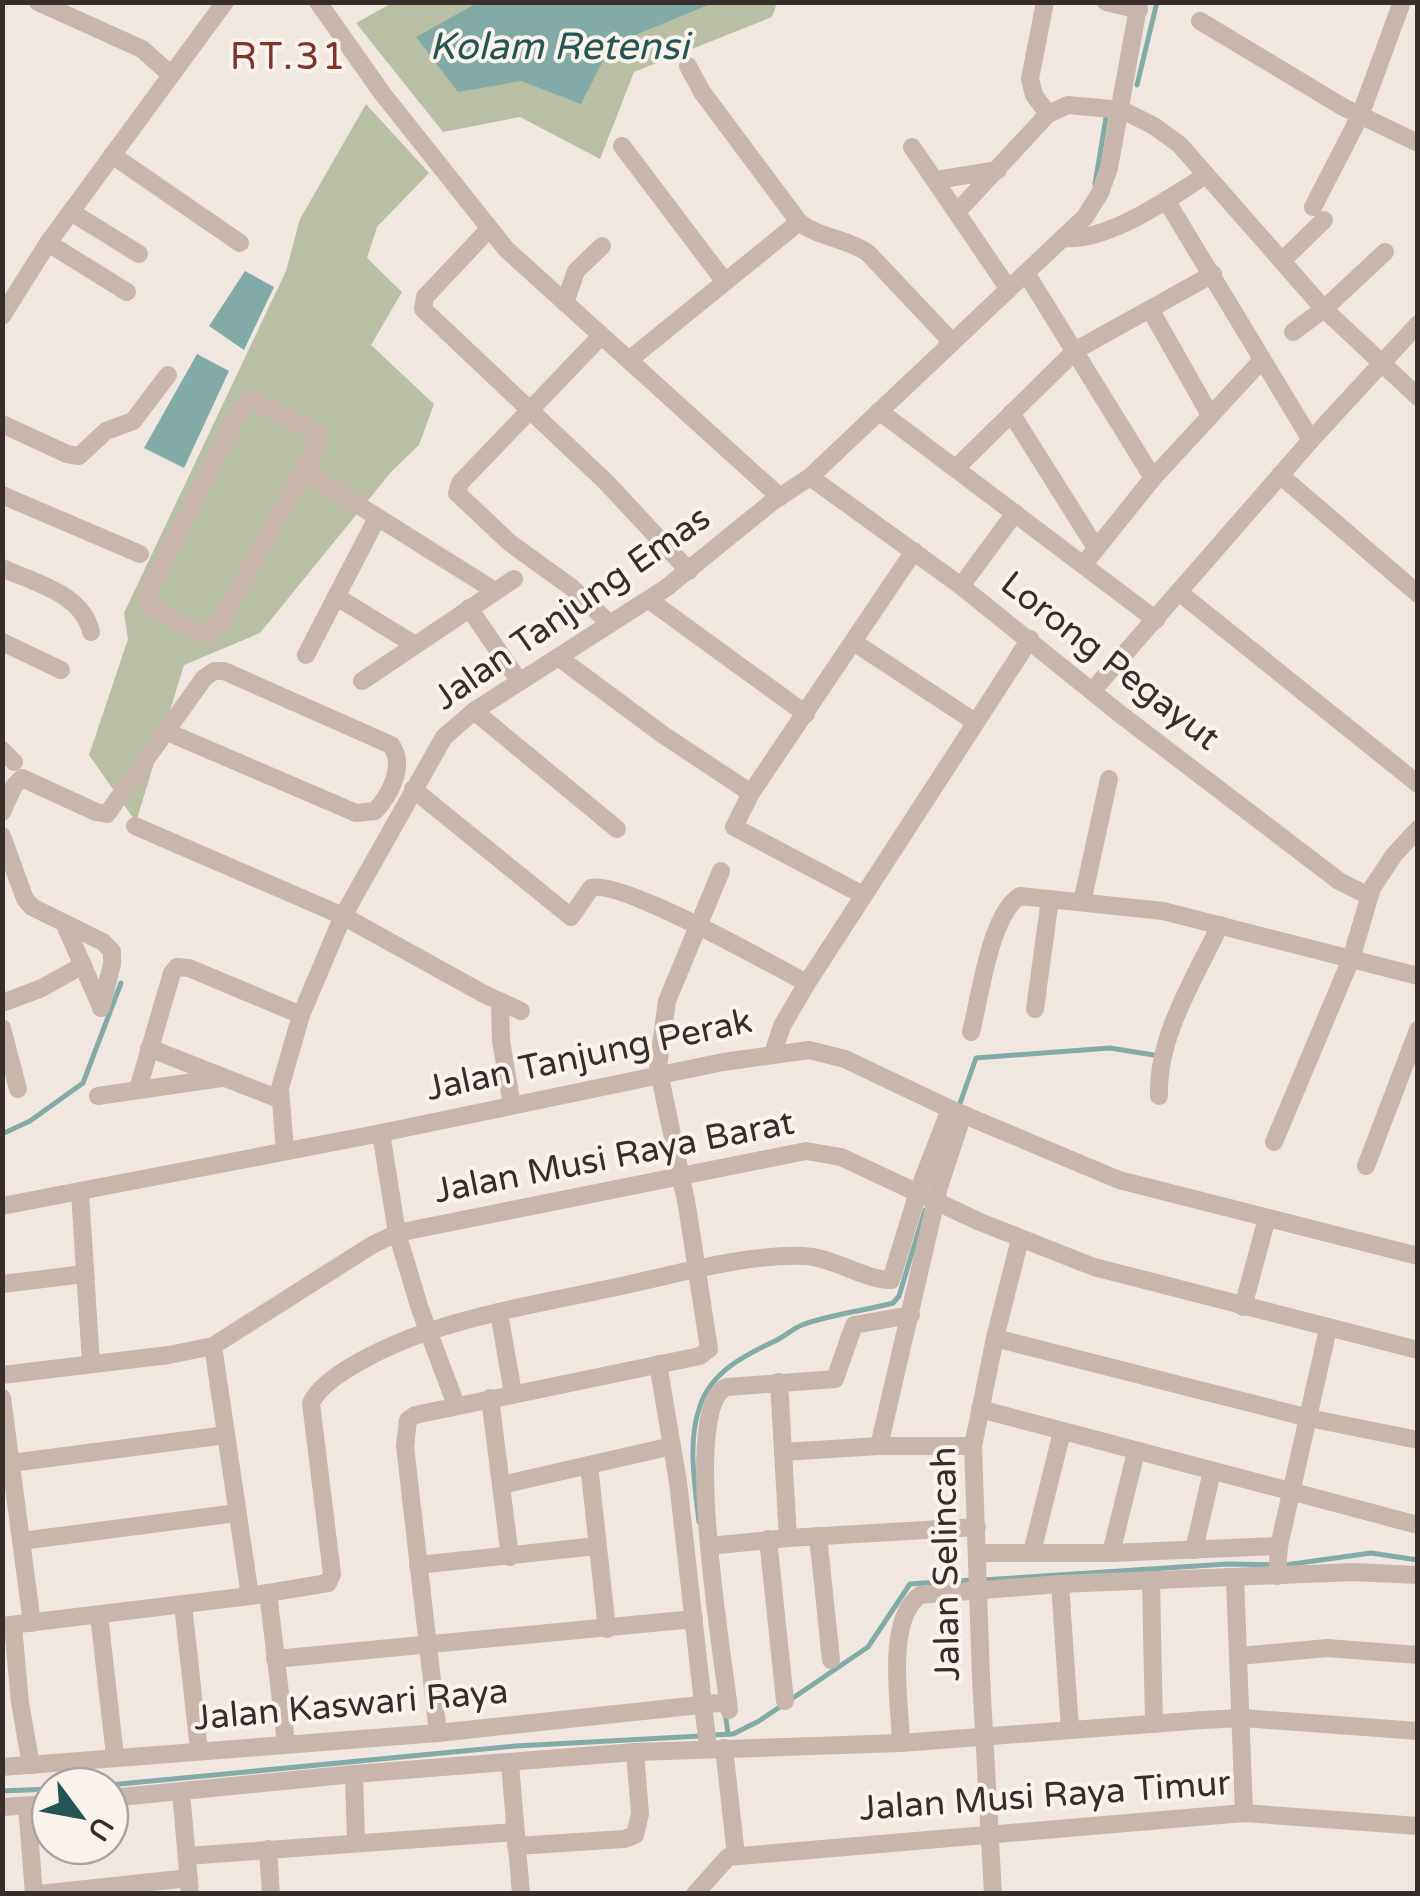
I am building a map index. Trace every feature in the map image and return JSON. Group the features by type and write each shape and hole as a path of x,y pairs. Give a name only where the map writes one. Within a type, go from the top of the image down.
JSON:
{"street":[{"path":"38,2 142,48 170,74"},
{"path":"2,316 48,243 225,2"},
{"path":"318,2 367,74 488,229 780,498"},
{"path":"1045,2 1030,79 1034,95 1048,114"},
{"path":"1106,2 1139,5"},
{"path":"1282,261 1319,213 1402,2"},
{"name":"Jalan Tanjung Emas","path":"285,1150 279,1099 301,1015 343,916 444,737 474,711 649,600 810,477 1085,217 1100,193 1122,110 1139,5"},
{"path":"1200,21 1360,116 1418,144"},
{"path":"688,66 702,92 799,222 868,253 952,342"},
{"path":"958,211 1048,114 1075,104 1122,110 1170,137 1324,309 1418,397"},
{"path":"622,146 726,282"},
{"path":"912,147 1008,288"},
{"path":"112,155 240,243"},
{"path":"936,180 998,170"},
{"path":"1063,238 1092,235 1166,200 1206,175"},
{"path":"1166,200 1310,440"},
{"path":"71,212 138,254"},
{"path":"629,360 799,222"},
{"path":"488,229 424,297 422,306 606,482 689,571"},
{"path":"48,243 127,292"},
{"path":"565,303 576,272 602,246"},
{"path":"1293,332 1386,252"},
{"path":"1026,273 1153,478"},
{"path":"956,468 1076,350 1213,274"},
{"path":"1150,309 1210,415"},
{"path":"1093,690 1310,440 1418,324"},
{"path":"601,336 460,483 458,496 510,543 571,586 610,624"},
{"path":"1084,564 1153,478 1262,360"},
{"path":"2,424 79,456 106,432 133,421 168,375"},
{"path":"246,400 257,400 317,434 318,443 304,471 214,632 201,633 147,606 146,596 246,400"},
{"path":"879,411 1156,620"},
{"path":"1011,413 1096,548"},
{"path":"304,471 495,591"},
{"path":"1280,475 1418,594"},
{"name":"Lorong Pegayut","path":"810,477 961,586 1339,881 1368,896"},
{"path":"2,496 140,554"},
{"path":"961,586 1015,513"},
{"path":"306,655 377,518"},
{"path":"863,895 734,828 752,793 914,552"},
{"path":"2,568 73,602 86,614 91,632"},
{"path":"362,681 514,579"},
{"path":"1180,594 1418,784"},
{"path":"336,597 415,645"},
{"path":"649,600 806,714"},
{"path":"469,608 519,681"},
{"name":"Jalan Tanjung Perak","path":"2,1206 773,1052 782,1026 807,983 1030,639"},
{"path":"2,642 61,670"},
{"path":"855,643 975,722"},
{"path":"558,657 662,734 752,793"},
{"path":"2,812 22,778 108,814 165,731 204,678 214,671 224,671 391,745 397,754 397,770 376,811 356,813 165,731"},
{"path":"474,711 617,829"},
{"path":"1082,902 1109,778"},
{"path":"412,789 571,917 586,893 600,885 699,927 807,983"},
{"path":"135,826 343,916 521,1011"},
{"path":"1274,1142 1351,958 1368,896 1378,876 1418,829"},
{"path":"2,836 25,899 38,912 103,942 112,950 101,1008 65,925"},
{"path":"438,1733 405,1428 411,1416 700,1356 709,1349 681,1175 658,1075 664,1012 722,871"},
{"path":"972,1032 988,961 1006,910 1020,896 1163,911 1418,976"},
{"path":"1035,1008 1050,900"},
{"path":"1159,1096 1161,1062 1220,925"},
{"path":"2,1002 42,988 83,965"},
{"path":"138,1090 172,972 180,966 301,1015"},
{"path":"500,1002 501,1041 512,1104"},
{"path":"2,1028 18,1088"},
{"path":"1366,1166 1418,1030"},
{"path":"149,1048 279,1099"},
{"path":"773,1052 809,1050 837,1056 1119,1180 1418,1256"},
{"path":"98,1096 228,1077"},
{"path":"16,1625 326,1584 331,1577 310,1409 314,1397 336,1378 379,1352 429,1331 698,1270 802,1256 890,1280 927,1196 956,1111"},
{"path":"381,1133 398,1234 456,1405"},
{"name":"Jalan Musi Raya Barat","path":"2,1374 169,1355 213,1346 372,1245 398,1234 792,1152 818,1151 860,1164 1020,1239 1094,1267 1418,1350"},
{"path":"80,1193 90,1363"},
{"path":"879,1446 911,1315 927,1196"},
{"path":"1243,1306 1268,1218"},
{"name":"Jalan Selincah","path":"993,1894 973,1446 994,1338 1020,1239"},
{"path":"2,1284 84,1274"},
{"path":"499,1313 513,1392"},
{"path":"720,1704 694,1619 692,1487 718,1391 727,1386 835,1379 853,1326 911,1315"},
{"path":"1278,1562 1328,1329"},
{"path":"994,1338 1309,1418 1418,1440"},
{"path":"213,1346 237,1514 275,1658 286,1743"},
{"path":"658,1364 672,1446 692,1487 709,1546 720,1704 711,1741 736,1854 720,1863 695,1894"},
{"path":"778,1382 788,1538"},
{"path":"2,1398 21,1541 16,1625 20,1704 31,1765"},
{"path":"490,1398 510,1556"},
{"path":"980,1409 1418,1525"},
{"path":"1032,1552 1062,1432"},
{"path":"11,1463 226,1435"},
{"path":"500,1484 672,1446"},
{"path":"783,1452 973,1446"},
{"path":"1111,1553 1136,1452"},
{"path":"589,1465 607,1629"},
{"path":"1194,1550 1212,1471"},
{"path":"21,1541 237,1514"},
{"path":"709,1546 977,1527"},
{"path":"818,1536 831,1660"},
{"path":"768,1540 785,1701"},
{"path":"418,1565 596,1546"},
{"path":"978,1557 1032,1552 1194,1550 1354,1572 1418,1575"},
{"path":"901,1742 898,1646 907,1608 920,1595 978,1586 1235,1578 1278,1562"},
{"path":"1235,1578 1244,1813"},
{"path":"1150,1582 1154,1724"},
{"path":"1060,1584 1070,1729"},
{"path":"183,1604 199,1750"},
{"path":"99,1615 115,1756"},
{"path":"275,1658 694,1619"},
{"path":"1240,1656 1327,1648 1418,1655"},
{"name":"Jalan Kaswari Raya","path":"2,1767 438,1733 720,1704"},
{"path":"130,1796 354,1774 510,1764 711,1741 901,1742 1242,1718 1418,1732"},
{"path":"186,1856 356,1842 624,1839 635,1835 640,1814 635,1752"},
{"path":"510,1764 521,1894"},
{"path":"354,1774 356,1842"},
{"path":"26,1806 37,1894 190,1886 181,1792"},
{"path":"2,1808 30,1806"},
{"name":"Jalan Musi Raya Timur","path":"736,1854 1244,1813 1418,1826"},
{"path":"268,1849 271,1894"}],"green space":[{"path":"394,2 777,3 772,17 634,72 600,159 520,117 443,132 356,23"},
{"path":"366,104 429,173 377,227 367,258 402,292 371,345 434,404 419,445 391,472 260,633 184,665 136,822 89,755 128,639 124,613 286,271 300,219"}],"water":[{"name":"Kolam Retensi","path":"477,3 713,3 611,45 581,104 521,81 458,92 416,37"},
{"path":"245,271 274,287 244,350 209,326"},
{"path":"197,354 229,371 184,468 144,448"}],"waterway":[{"path":"1137,85 1157,2"},
{"path":"1095,184 1106,118"},
{"path":"2,1134 30,1121 83,1083 121,983"},
{"path":"958,1109 976,1058 1110,1048 1160,1056"},
{"path":"699,1522 694,1434 700,1406 712,1383 741,1359 802,1325 893,1303 899,1296 925,1210"},
{"path":"982,1580 1227,1564 1285,1565 1371,1553 1418,1560"},
{"path":"712,1735 733,1734 759,1721 868,1647 910,1584 971,1580"},
{"path":"725,1711 728,1734"},
{"path":"130,1783 516,1746 701,1736"},
{"path":"2,1791 30,1790"}],"district":[{"name":"RT.31","path":"289,57"}]}
